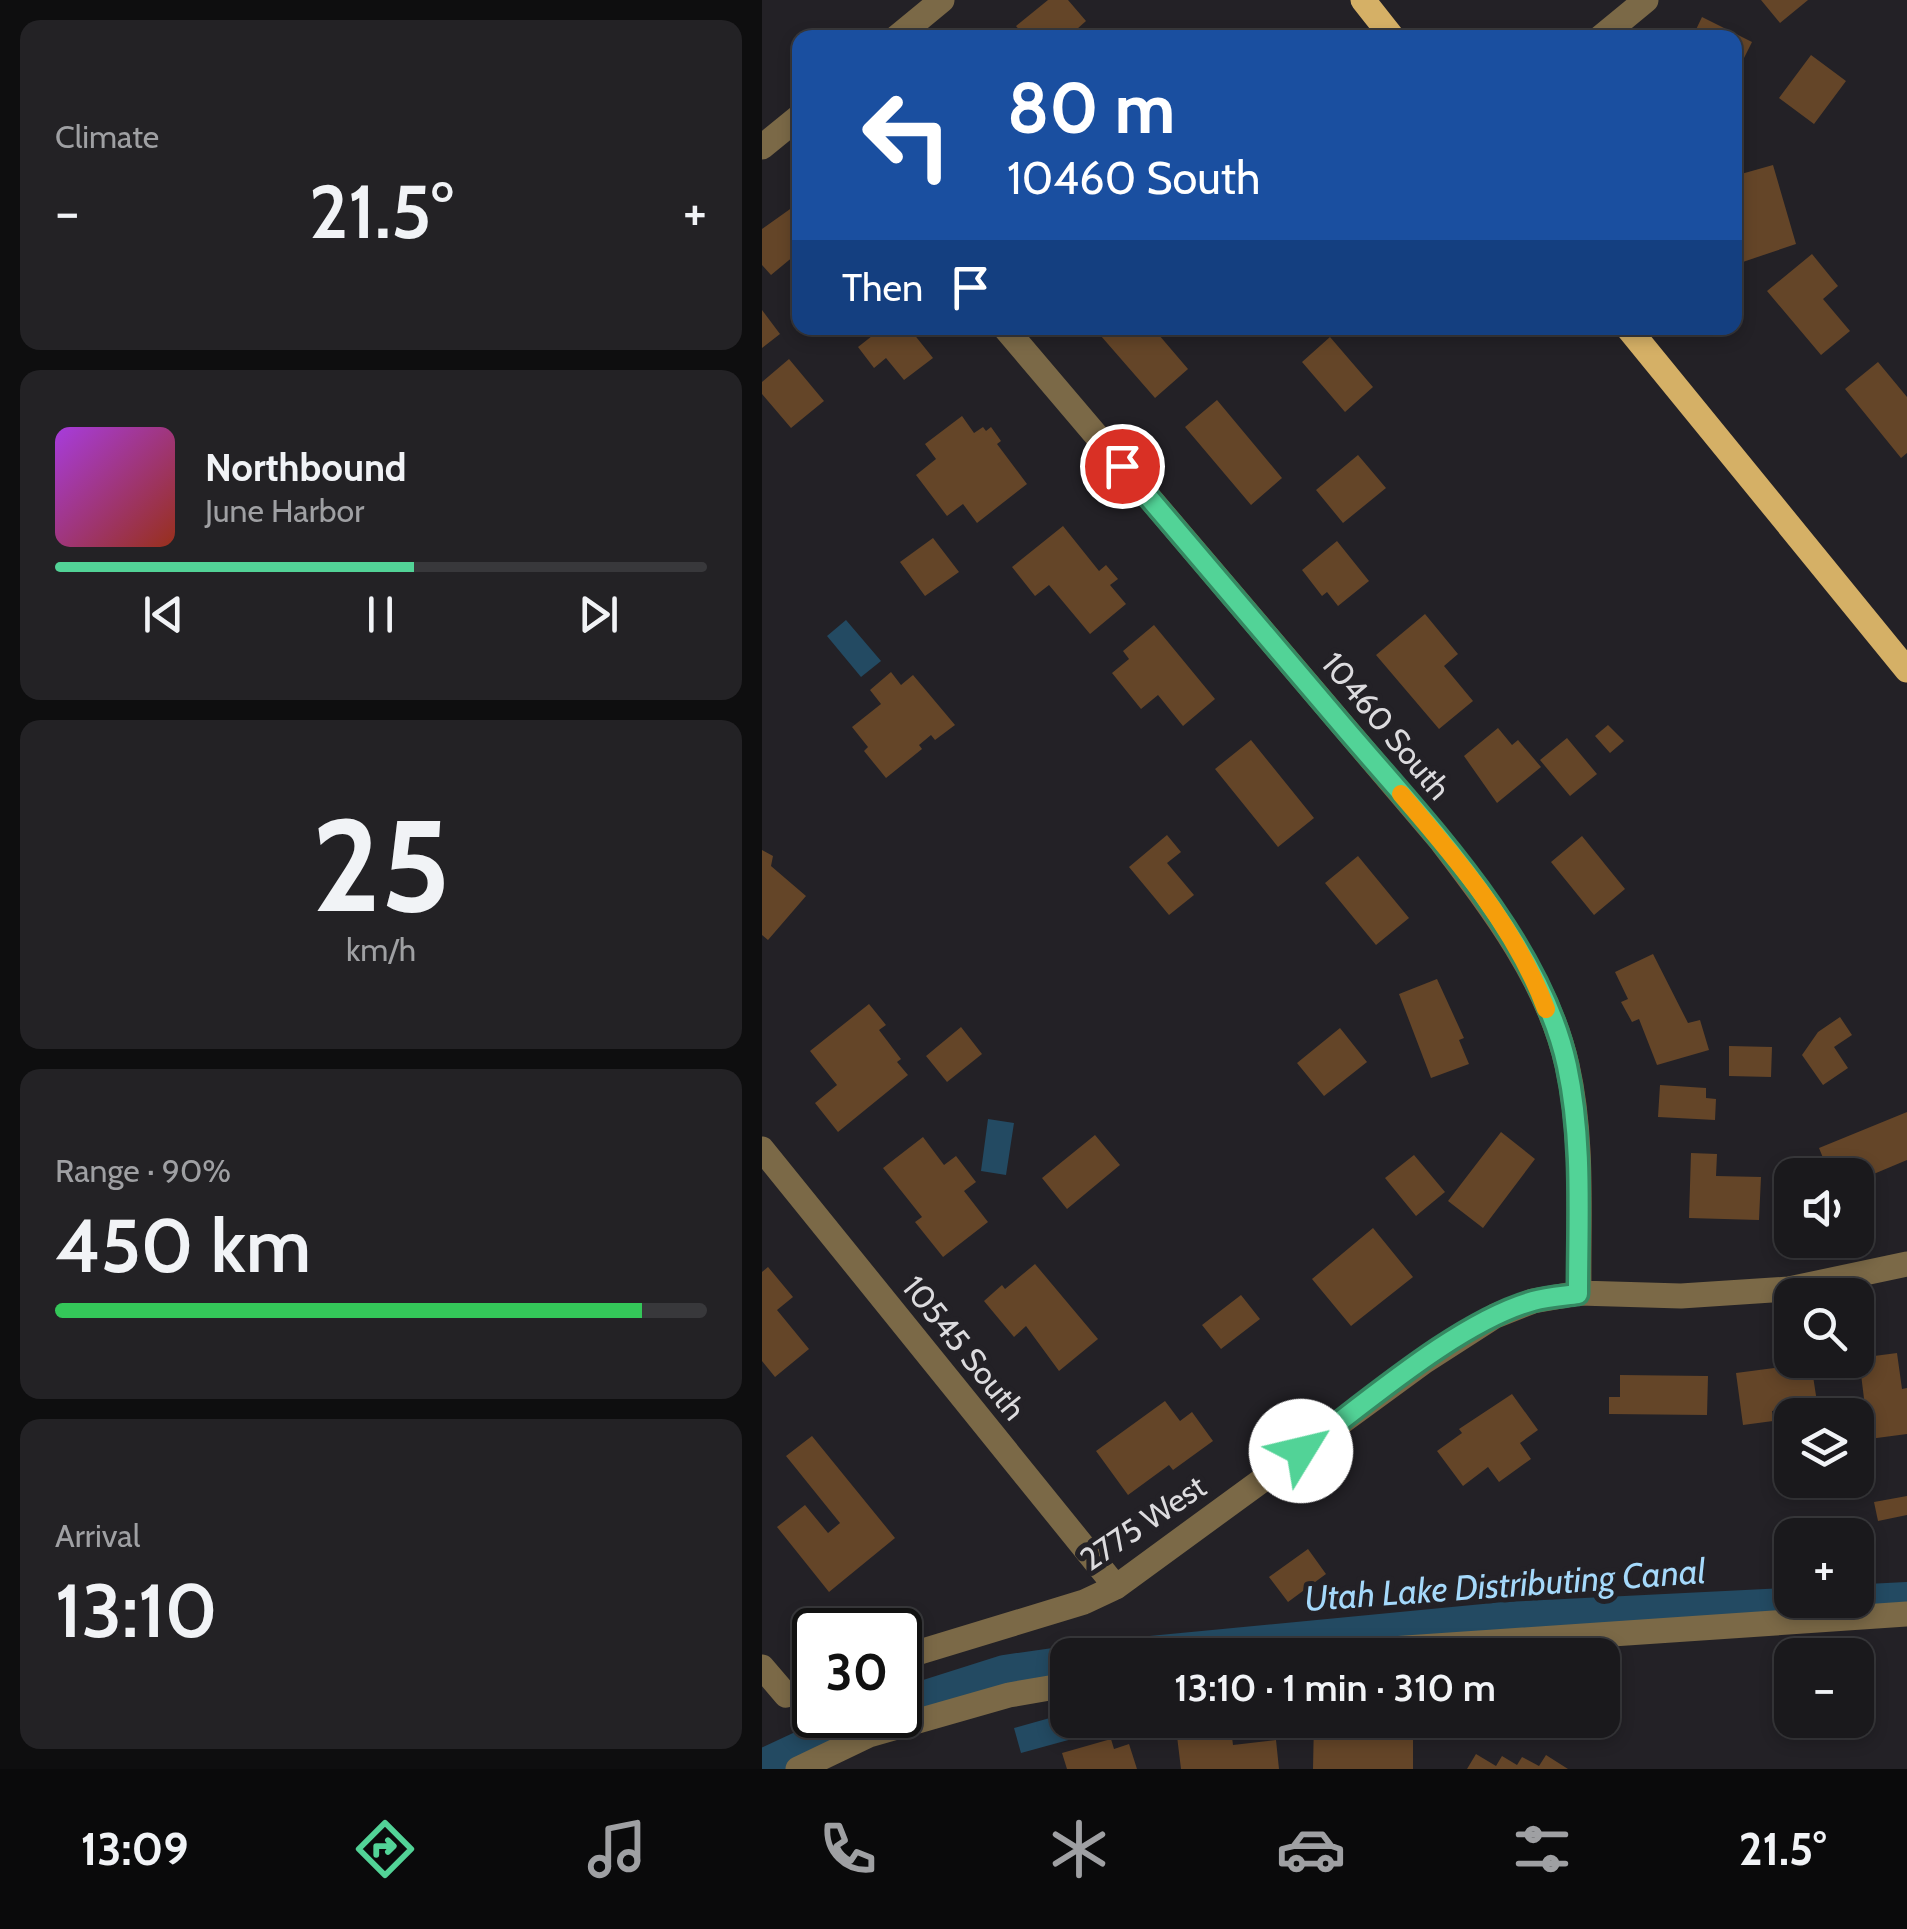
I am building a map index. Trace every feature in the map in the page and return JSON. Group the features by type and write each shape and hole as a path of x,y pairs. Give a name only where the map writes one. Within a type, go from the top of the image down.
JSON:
{"main road":[{"path":"1362,0 1386,30"},
{"path":"1634,335 1906,670"}],"street":[{"path":"906,30 942,0"},
{"path":"1610,30 1646,0"},
{"path":"762,146 792,122"},
{"name":"10460 South","path":"1011,335 1441,841 1493,910 1537,984 1566,1064 1578,1149 1578,1294"},
{"name":"10545 South","path":"762,1149 1116,1587"},
{"name":"2775 West","path":"922,1651 1084,1602 1116,1587 1465,1334 1532,1301 1578,1294 1680,1296 1788,1289 1906,1264"},
{"path":"1552,1638 1906,1614"},
{"path":"762,1667 786,1695 792,1693"},
{"path":"798,1769 869,1735 1009,1695 1050,1688"}],"water":[{"path":"846,620 881,661 861,677 827,636"},
{"path":"988,1119 1014,1123 1006,1175 981,1171"},
{"path":"1050,1718 1050,1738 1072,1739 1021,1753 1014,1728"}],"building":[{"path":"1048,0 1068,0 1086,21 1076,30 1019,30 1016,26"},
{"path":"1761,0 1808,0 1780,23"},
{"path":"1702,17 1728,30 1696,30"},
{"path":"1742,37 1752,42 1742,62"},
{"path":"1811,55 1846,81 1814,124 1779,98"},
{"path":"1773,165 1796,244 1742,262 1742,174"},
{"path":"792,208 792,258 771,275 762,265 762,229"},
{"path":"1812,254 1838,286 1823,299 1850,331 1821,355 1767,291"},
{"path":"762,310 780,334 762,348"},
{"path":"915,335 933,358 904,380 886,358 874,368 858,347 872,336"},
{"path":"1100,335 1159,335 1188,369 1155,398"},
{"path":"1330,337 1373,387 1345,412 1302,362"},
{"path":"789,359 824,401 791,428 762,394 762,382"},
{"path":"1878,362 1907,397 1907,453 1901,458 1845,389"},
{"path":"1217,400 1282,478 1251,505 1185,427"},
{"path":"962,416 974,433 991,427 1001,441 997,444 1027,484 977,523 963,504 947,516 916,475 936,459 925,444"},
{"path":"1358,455 1386,488 1343,523 1316,490"},
{"path":"1063,526 1099,571 1106,565 1118,579 1110,585 1126,604 1090,634 1049,585 1035,596 1012,567"},
{"path":"933,538 959,572 925,596 900,562"},
{"path":"1337,541 1369,581 1338,606 1327,592 1322,596 1302,570"},
{"path":"1425,614 1458,654 1444,666 1473,701 1439,729 1376,655"},
{"path":"1154,625 1215,699 1183,726 1158,695 1141,709 1112,673 1129,659 1123,651"},
{"path":"891,672 901,685 913,675 955,725 935,740 931,735 919,745 922,749 886,778 864,751 868,747 852,727 881,704 870,690"},
{"path":"1608,725 1624,741 1610,753 1595,736"},
{"path":"1498,728 1512,745 1518,740 1541,767 1497,803 1464,756"},
{"path":"1567,738 1597,774 1570,796 1540,760"},
{"path":"1251,740 1314,818 1278,847 1215,769"},
{"path":"1167,835 1181,852 1167,863 1194,895 1169,915 1129,867"},
{"path":"1582,836 1625,889 1594,915 1551,862"},
{"path":"762,850 773,856 771,866 806,896 768,940 762,935"},
{"path":"1358,856 1409,918 1376,945 1325,883"},
{"path":"1653,954 1688,1023 1700,1020 1709,1050 1657,1065 1639,1019 1632,1022 1621,1002 1628,999 1615,972"},
{"path":"1437,979 1464,1038 1459,1040 1469,1064 1431,1078 1399,994"},
{"path":"869,1004 886,1025 879,1030 908,1075 838,1132 815,1103 837,1085 810,1051"},
{"path":"1840,1017 1852,1035 1834,1047 1848,1068 1823,1085 1802,1055 1818,1032"},
{"path":"961,1027 982,1054 947,1082 926,1056"},
{"path":"1340,1028 1367,1062 1324,1096 1297,1063"},
{"path":"1729,1046 1772,1047 1771,1077 1729,1076"},
{"path":"1660,1085 1706,1088 1706,1098 1716,1099 1715,1120 1658,1117"},
{"path":"1907,1112 1907,1160 1874,1174 1874,1158 1823,1158 1819,1148"},
{"path":"1501,1132 1535,1159 1483,1228 1448,1201"},
{"path":"1095,1135 1120,1165 1067,1209 1042,1178"},
{"path":"923,1137 944,1165 956,1156 976,1182 964,1191 988,1222 943,1257 915,1222 922,1217 883,1168"},
{"path":"1691,1153 1717,1154 1716,1176 1761,1177 1759,1220 1689,1218"},
{"path":"1414,1155 1445,1192 1416,1216 1385,1178"},
{"path":"1373,1228 1413,1277 1351,1326 1312,1279"},
{"path":"1035,1264 1098,1339 1059,1371 1026,1326 1014,1337 984,1301"},
{"path":"768,1267 793,1297 777,1310 809,1349 775,1377 762,1361 762,1272"},
{"path":"1241,1295 1260,1319 1221,1349 1202,1325"},
{"path":"1897,1353 1902,1389 1907,1388 1907,1434 1874,1438 1874,1398 1864,1398 1861,1378 1874,1378 1874,1356"},
{"path":"1774,1368 1774,1378 1813,1378 1816,1398 1774,1398 1773,1421 1743,1425 1736,1373"},
{"path":"1620,1375 1708,1376 1707,1415 1609,1414 1609,1397 1620,1397"},
{"path":"1512,1394 1538,1430 1520,1443 1531,1459 1499,1482 1488,1467 1463,1486 1437,1451 1462,1433 1459,1429"},
{"path":"1165,1401 1180,1421 1192,1412 1213,1441 1173,1470 1169,1465 1128,1495 1096,1451"},
{"path":"812,1436 895,1538 829,1592 777,1527 805,1505 828,1533 840,1523 786,1456"},
{"path":"1907,1496 1907,1515 1878,1521 1874,1502"},
{"path":"1308,1549 1326,1574 1288,1602 1269,1577"},
{"path":"1177,1738 1232,1738 1233,1745 1276,1740 1279,1769 1181,1769"},
{"path":"1314,1738 1413,1738 1413,1769 1313,1769"},
{"path":"1111,1739 1114,1749 1129,1744 1137,1769 1067,1769 1062,1753"},
{"path":"1476,1754 1496,1766 1502,1756 1517,1765 1522,1757 1539,1766 1546,1755 1568,1769 1467,1769"}],"waterway":[{"name":"Utah Lake Distributing Canal","path":"1286,1638 1505,1617 1907,1597"},
{"name":"Utah Lake Distributing Canal","path":"922,1696 1004,1670 1050,1663"},
{"name":"Utah Lake Distributing Canal","path":"762,1764 818,1738"}],"slow traffic":[{"path":"1401,794 1493,910 1537,984 1546,1009"}],"route":[{"path":"1122,466 1441,841 1493,910 1537,984 1566,1064 1578,1149 1578,1294 1532,1301 1495,1316 1425,1361 1301,1451"}]}
